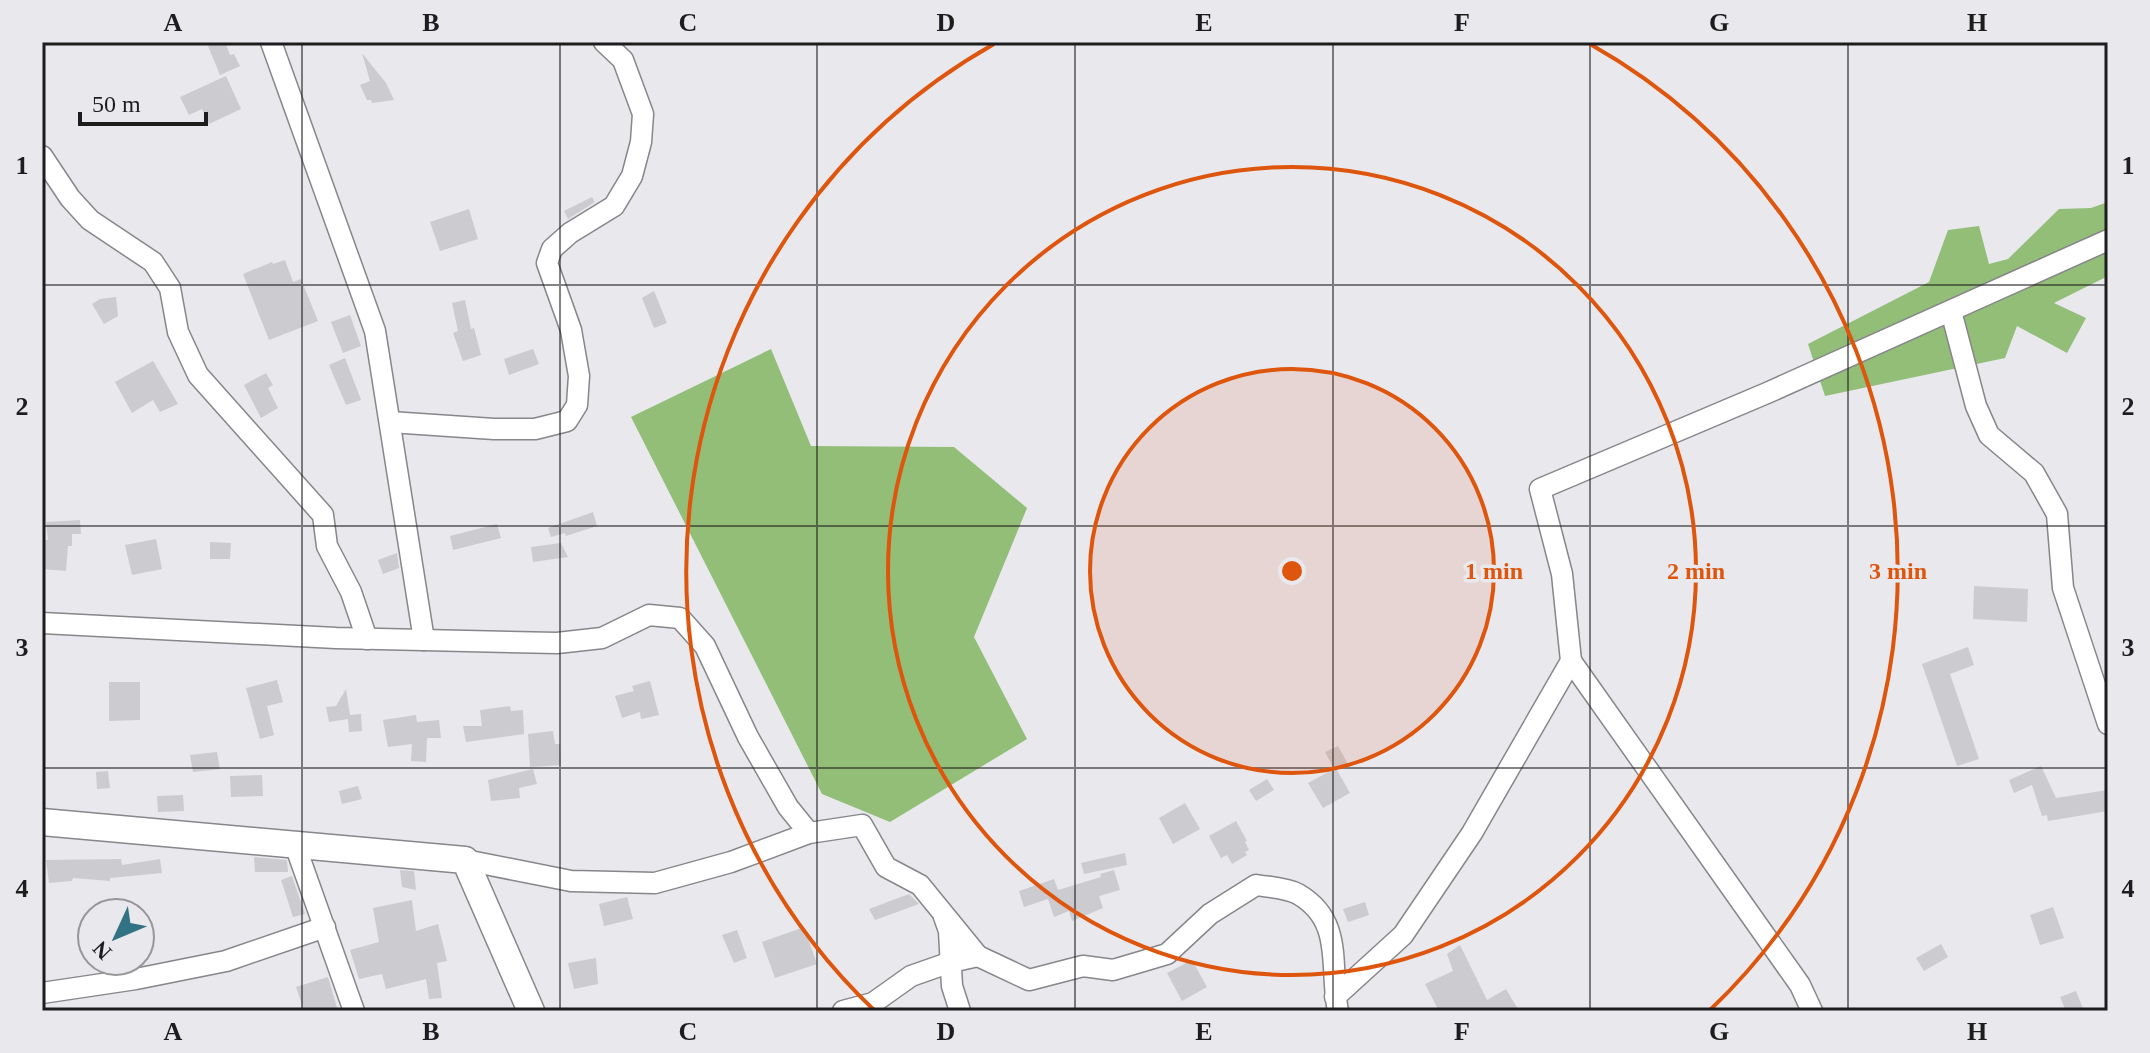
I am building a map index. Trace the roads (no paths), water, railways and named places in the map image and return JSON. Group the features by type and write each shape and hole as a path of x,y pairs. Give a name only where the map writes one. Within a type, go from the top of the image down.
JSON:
{"street":[{"path":"271,42 375,331 424,640"},
{"path":"390,422 535,429 567,421 577,405 579,376 571,330 547,263 552,249 570,233 614,206 632,176 641,142 643,114 623,60 604,42"},
{"path":"42,156 70,198 90,220 153,262 170,288 178,332 198,375 323,515 327,546 351,592 367,639"},
{"path":"1812,1011 1800,985 1571,661 1562,574 1540,489 1767,393 2108,240"},
{"path":"1951,311 1976,406 1989,435 2034,473 2057,514 2063,588 2108,724"},
{"path":"42,623 367,639 557,643 602,638 649,615 680,618 705,646 748,737 788,807 809,833"},
{"path":"1336,1004 1403,935 1472,833 1571,661"},
{"path":"42,822 465,860 571,881 655,883 731,862 809,833 862,825 886,867 920,885 978,956 1029,980 1083,966 1113,970 1167,954 1210,914 1256,885 1297,893 1322,915 1334,947 1336,1004"},
{"path":"295,845 354,1011"},
{"path":"465,860 531,1011"},
{"path":"944,915 949,931 952,986 960,1011"},
{"path":"42,993 226,961 325,927"},
{"path":"843,1011 873,1003 911,976 978,956"}]}
